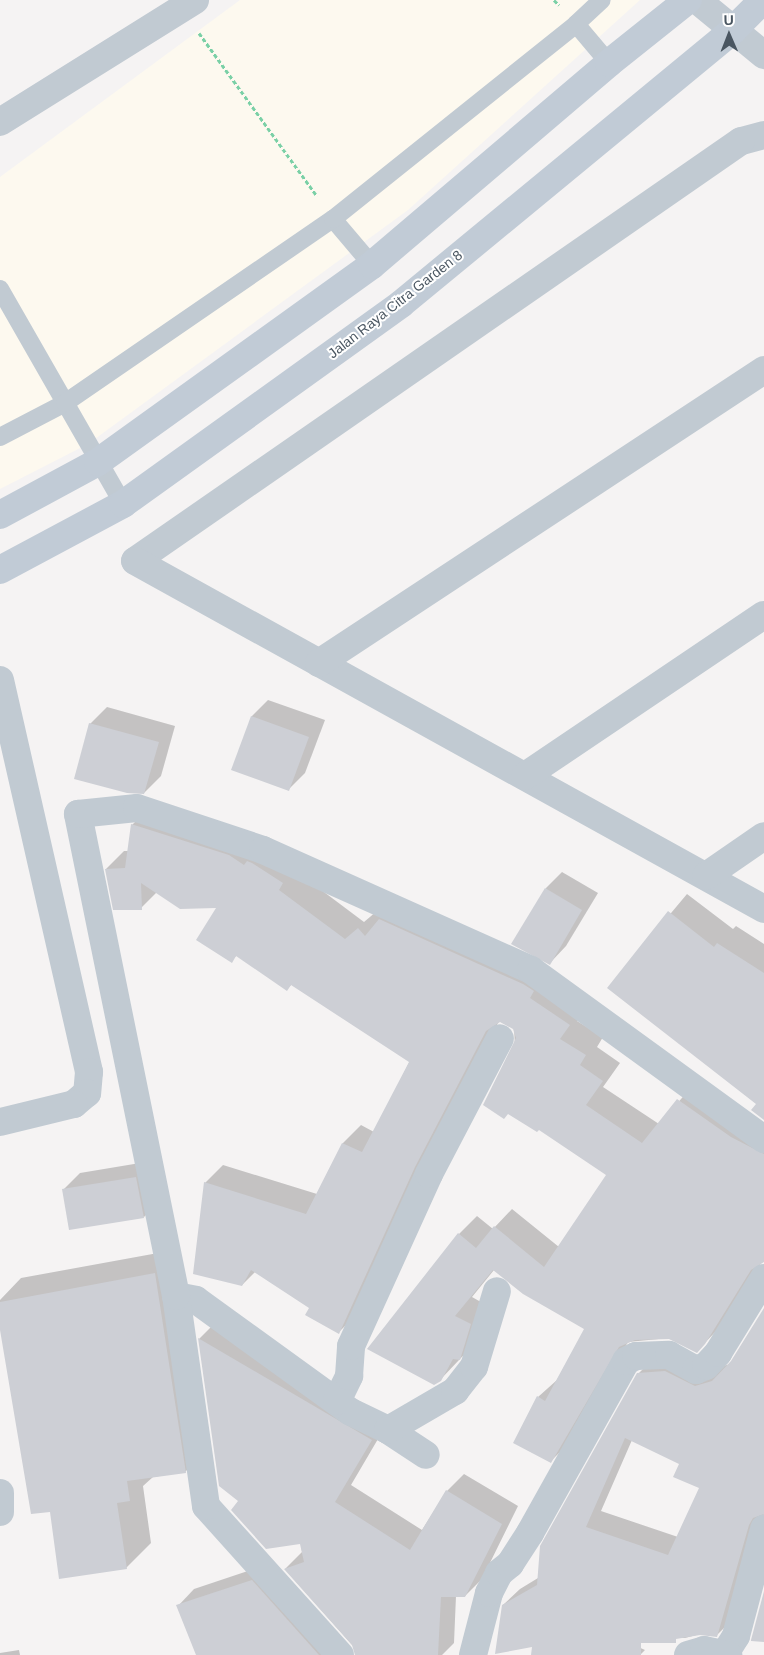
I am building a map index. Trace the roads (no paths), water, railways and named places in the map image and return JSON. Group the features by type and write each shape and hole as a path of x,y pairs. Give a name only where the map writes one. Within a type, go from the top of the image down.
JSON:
{"street":[{"path":"0,515 98,462 372,265 609,63 688,0"},
{"path":"697,0 764,55"},
{"name":"Jalan Raya Citra Garden 8","path":"0,570 123,504 401,304 733,30 763,0"},
{"path":"0,122 188,4"},
{"path":"764,135 741,141 135,561 764,909"},
{"path":"319,663 764,370"},
{"path":"525,776 764,614"},
{"path":"0,680 89,1072 87,1093 74,1104 0,1122"},
{"path":"340,1655 206,1506 176,1296 78,814 137,808 263,850 531,970 764,1138"},
{"path":"706,876 764,836"},
{"path":"337,1401 349,1376 351,1346 355,1336 429,1174 500,1038"},
{"path":"473,1655 489,1593 498,1573 510,1564 530,1533 626,1361 636,1356 669,1355 696,1370 706,1366 718,1353 764,1278"},
{"path":"388,1430 455,1391 460,1385 474,1367 497,1291"},
{"path":"176,1296 196,1300 337,1401 388,1430 426,1455"},
{"path":"0,1493 0,1512"},
{"path":"688,1655 704,1650 727,1654 736,1636 764,1529"}],"lane":[{"path":"0,437 65,404 333,219 576,24 602,0"},
{"path":"576,24 609,63"},
{"path":"333,219 372,265"},
{"path":"0,290 123,504"}]}
